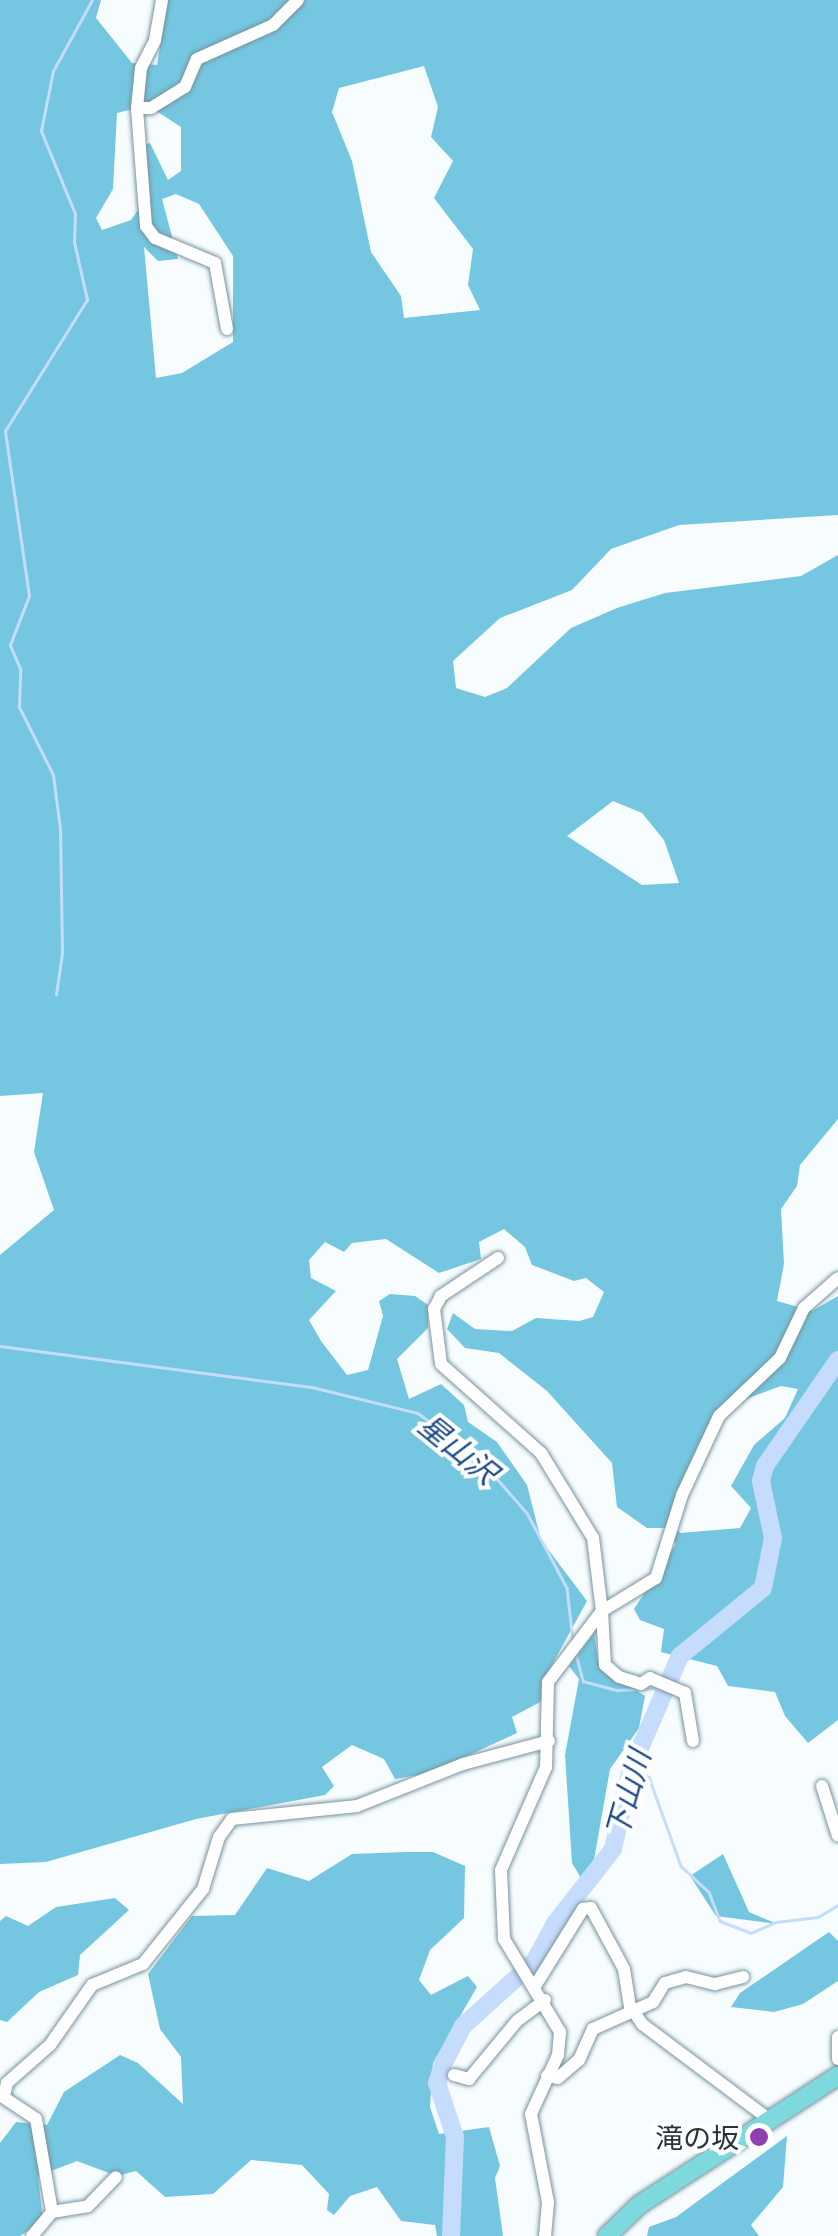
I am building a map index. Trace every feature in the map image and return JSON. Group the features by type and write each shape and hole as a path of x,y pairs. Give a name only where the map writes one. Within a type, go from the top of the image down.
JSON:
{"main road":[{"path":"606,2236 639,2205 838,2076"}],"street":[{"path":"162,0 154,40 141,68 137,108 146,226 155,238 216,263 227,330"},
{"path":"137,108 151,108 185,87 197,59 273,25 298,0"},
{"path":"498,1258 441,1296 434,1309 441,1364 541,1453 593,1538 605,1665 620,1678 665,1683 690,1699 693,1740"},
{"path":"545,2236 548,2202 531,2114 560,2042 545,2000 517,1964 500,1927 501,1870 538,1796 549,1742 546,1694 560,1661 599,1614 656,1578 682,1495 718,1416 780,1358 804,1308 838,1278"},
{"path":"52,2212 36,2119 2,2096 7,2084 50,2045 92,1985 143,1964 203,1889 219,1836 232,1819 357,1806 463,1764 549,1742"},
{"path":"822,1786 838,1836"},
{"path":"533,1984 588,1907 624,1969 632,2010 770,2120"},
{"path":"546,2076 558,2078 579,2060 592,2028 653,2002 665,1983 686,1977 715,1984 743,1976"},
{"path":"454,2074 469,2079 517,2022 545,2000"},
{"path":"838,2037 838,2059"},
{"path":"32,2236 52,2212 88,2206 116,2177"}],"shaded area":[{"path":"0,0 101,0 96,18 132,63 157,65 167,0 838,0 838,515 679,525 611,549 572,590 500,618 453,661 456,688 485,697 507,688 571,628 617,608 665,593 801,576 838,555 838,1119 800,1165 797,1186 781,1209 784,1264 777,1301 812,1311 838,1296 838,1720 808,1743 785,1716 775,1692 728,1686 717,1666 661,1652 664,1629 640,1620 634,1609 676,1544 665,1528 647,1528 617,1507 612,1463 547,1391 499,1353 465,1348 447,1329 453,1313 475,1329 512,1331 536,1318 579,1321 593,1317 604,1292 586,1278 574,1281 532,1265 525,1247 504,1229 479,1242 481,1259 439,1273 386,1239 352,1243 344,1252 325,1242 309,1260 311,1278 336,1291 309,1320 321,1341 347,1375 368,1370 383,1316 379,1301 390,1294 415,1296 428,1305 428,1328 397,1359 409,1399 441,1384 464,1405 468,1422 497,1442 527,1485 541,1540 587,1601 548,1672 542,1701 512,1717 517,1733 430,1773 395,1779 384,1759 352,1745 322,1767 334,1786 325,1795 196,1819 46,1862 0,1864 0,1255 54,1210 34,1152 43,1093 0,1096","holes":["424,66 438,107 431,137 453,161 434,198 473,249 468,285 480,310 404,318 401,296 371,252 352,161 332,112 339,88","158,112 181,127 181,171 168,180 150,143 136,148 138,210 131,220 102,230 96,218 113,189 117,113","176,194 199,204 233,256 233,342 182,373 156,378 144,247 158,261 178,259 162,199","613,801 642,813 664,840 679,883 642,885 567,836","781,1386 798,1389 785,1418 754,1445 731,1486 751,1508 740,1528 680,1533 672,1523 719,1409"]},
{"path":"594,1633 599,1667 645,1696 639,1728 610,1769 594,1860 581,1878 572,1863 565,1755 579,1679 569,1666"},
{"path":"433,1852 465,1866 464,1918 430,1950 419,1980 431,1995 468,1976 477,1987 433,2063 430,2107 439,2134 489,2127 500,2166 495,2178 503,2236 437,2236 435,2225 401,2221 377,2187 350,2196 334,2215 327,2210 329,2194 302,2165 251,2160 213,2194 165,2197 136,2171 117,2176 77,2161 38,2176 43,2220 20,2236 0,2236 0,2143 16,2122 47,2125 64,2092 120,2055 138,2063 183,2104 181,2057 160,2029 148,1974 192,1916 235,1915 267,1868 309,1881 352,1854"},
{"path":"723,1854 749,1912 777,1924 716,1916 690,1876"},
{"path":"115,1898 129,1910 80,1955 78,1975 39,1992 7,2022 0,2020 0,1921 6,1916 28,1926 56,1907"},
{"path":"829,1932 838,1941 838,1981 803,2004 774,2012 731,2007 740,1993"},
{"path":"787,2136 783,2187 751,2225 759,2236 647,2236 649,2227 676,2217"}],"waterway":[{"path":"56,995 62,953 60,829 53,775 19,707 20,669 10,645 29,596 5,431 87,300 74,242 75,214 41,131 53,71 92,0"},
{"name":"星山沢","path":"0,1346 312,1387 418,1413 480,1459 527,1513 567,1588 573,1641"},
{"name":"下山川","path":"451,2236 455,2137 437,2083 443,2064 463,2026 534,1962 556,1922 613,1849 631,1769 680,1656 763,1588 773,1538 761,1481 765,1466 838,1360"},
{"name":"星山沢","path":"576,1654 583,1681 617,1690 660,1688"},
{"path":"631,1769 649,1777 681,1866 709,1892 720,1921 751,1933 776,1922 818,1917 838,1905"}],"place":[{"name":"滝の坂","path":"759,2137"}]}
